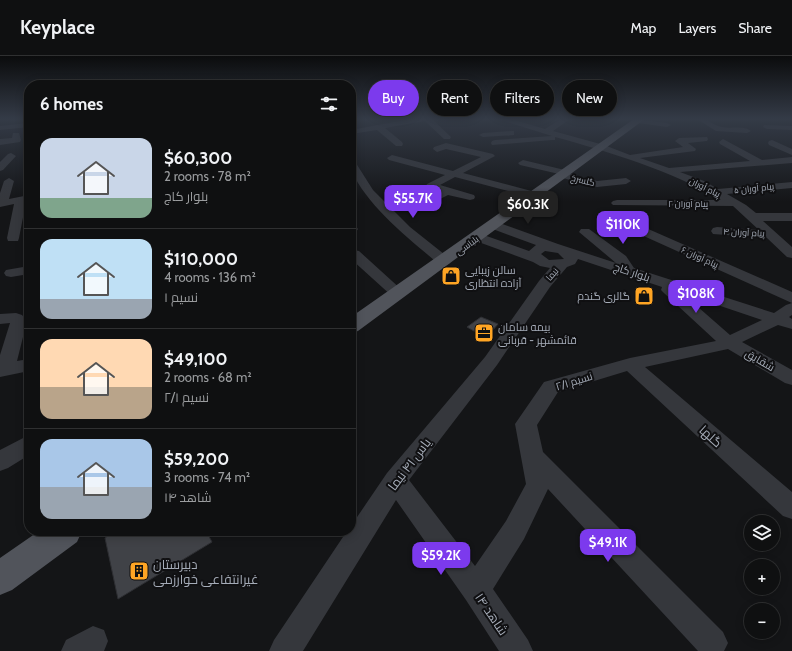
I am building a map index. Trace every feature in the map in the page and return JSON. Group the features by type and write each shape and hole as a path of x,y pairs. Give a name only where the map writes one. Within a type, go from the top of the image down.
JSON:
{"main road":[{"name":"بلباسی","path":"356,324 601,147"},
{"path":"0,578 59,536"}],"street":[{"path":"437,149 444,147"},
{"path":"449,147 490,156 431,186 470,197"},
{"name":"پیام آوران","path":"601,147 700,183 735,203 789,248"},
{"path":"688,147 702,155"},
{"path":"732,147 761,163"},
{"path":"780,147 792,152"},
{"path":"630,157 692,149"},
{"path":"0,157 11,156 0,168"},
{"path":"589,156 604,161"},
{"path":"392,158 535,195"},
{"path":"668,171 792,160"},
{"name":"گلسرخ","path":"523,163 597,184 626,181"},
{"path":"356,170 367,188 406,230 444,261"},
{"path":"0,175 11,177 1,204"},
{"name":"پیام آوران ۵","path":"716,192 792,184"},
{"path":"356,186 367,188"},
{"path":"385,208 426,202 447,191"},
{"path":"1,204 24,199"},
{"path":"9,236 24,201"},
{"name":"پیام آوران ۲","path":"617,203 735,203"},
{"path":"753,217 792,217"},
{"name":"بلوار کاج","path":"494,225 629,274 772,321 792,331"},
{"name":"پیام آوران ۶","path":"630,225 792,298"},
{"name":"پیام آوران ۴","path":"717,230 771,234"},
{"path":"584,232 621,259 629,274"},
{"path":"478,237 539,260"},
{"path":"539,260 535,256 536,251 543,248 558,249 571,256 570,262 562,264"},
{"path":"356,256 398,294"},
{"name":"بلوار کاج","path":"539,260 548,264 579,265 609,269 629,274"},
{"name":"نیما","path":"539,260 544,284"},
{"name":"نیما","path":"544,284 562,264"},
{"path":"11,273 24,271"},
{"name":"یاس ۴۱ نیما","path":"285,651 395,480 491,361 544,284"},
{"name":"شقایق","path":"670,288 728,342 792,378"},
{"name":"نسیم ۲/۱","path":"476,590 515,530 538,485 526,424 551,387 630,364 720,346 772,321 792,308"},
{"path":"0,319 16,318 19,321 8,358 8,365 14,368"},
{"name":"بلوار کاج","path":"772,321 792,324"},
{"name":"گلها","path":"630,364 790,504"},
{"path":"0,461 24,447"},
{"path":"532,456 712,643"},
{"name":"شاهد ۱۴","path":"395,480 476,590 517,651"}],"building":[{"name":"بیمه سامان قائمشهر - قربانی","path":"481,317 498,324 486,338 467,327"},
{"name":"دبیرستان غیرانتفاعی خوارزمی","path":"108,536 209,536 212,542 118,599 105,538"}],"place":[{"name":"سالن زیبایی آزاده انتظاری","path":"451,276"},
{"name":"گالری گندم","path":"644,296"},
{"name":"بیمه سامان قائمشهر - قربانی","path":"484,333"},
{"name":"دبیرستان غیرانتفاعی خوارزمی","path":"139,571"}]}
